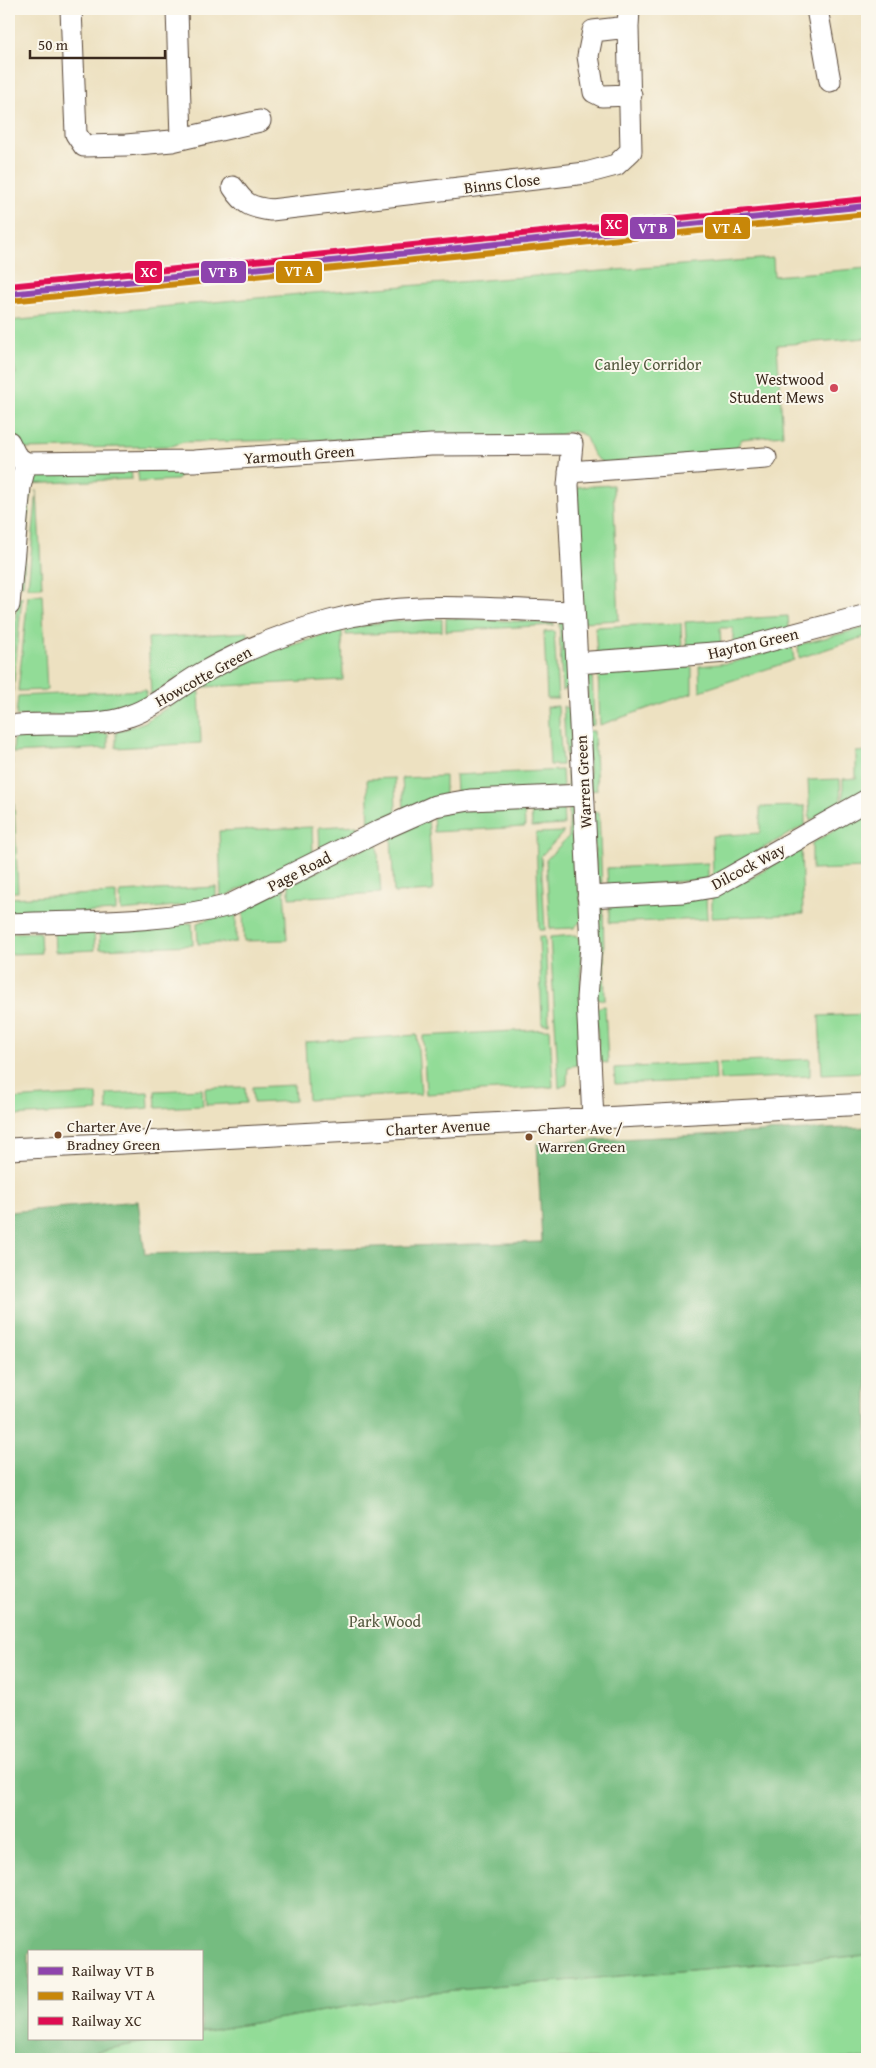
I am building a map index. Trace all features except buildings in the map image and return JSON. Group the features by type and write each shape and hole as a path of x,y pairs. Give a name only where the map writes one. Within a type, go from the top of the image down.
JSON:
{"street":[{"path":"71,9 76,134 84,146 126,145 181,139 260,121"},
{"path":"177,9 181,139"},
{"path":"817,9 830,81"},
{"path":"628,18 593,31 588,56 594,92 602,96 631,95"},
{"name":"Binns Close","path":"233,187 242,201 253,208 271,210 586,173 616,166 631,151 628,18"},
{"path":"9,442 16,456 26,463 13,518 9,605"},
{"name":"Yarmouth Green","path":"26,463 194,461 431,445 572,444"},
{"name":"Warren Green","path":"572,444 569,472 574,612 591,945 587,998 593,1119"},
{"path":"569,472 766,458"},
{"name":"Howcotte Green","path":"9,726 105,722 123,718 146,709 202,673 255,646 307,628 354,616 434,606 574,612"},
{"name":"Hayton Green","path":"577,663 727,652 867,615"},
{"name":"Page Road","path":"9,924 168,917 203,912 230,905 381,830 435,806 470,800 584,795"},
{"name":"Dilcock Way","path":"588,897 683,892 713,886 867,800"},
{"name":"Charter Avenue","path":"9,1149 867,1104"}],"green space":[{"name":"Canley Corridor","path":"773,258 774,276 867,268 867,338 777,345 783,435 742,439 736,448 709,455 605,463 594,455 585,436 572,432 558,436 183,442 172,446 22,449 13,461 9,495 9,375 16,374 9,344 9,321 300,294"},
{"path":"131,467 132,479 28,484 33,473"},
{"path":"137,467 178,467 183,472 177,480 139,482"},
{"path":"613,485 619,620 582,622 577,487"},
{"path":"28,489 31,489 23,585 19,585"},
{"path":"37,490 42,587 28,587"},
{"path":"42,594 47,690 18,691 28,596"},
{"path":"22,596 13,691 9,691 17,600"},
{"path":"788,616 789,629 733,644 733,628 720,628 721,647 687,650 685,622"},
{"path":"446,618 554,623 554,625 446,631"},
{"path":"442,619 442,631 346,635 346,629 389,621"},
{"path":"559,621 565,625 570,687 562,691"},
{"path":"681,623 682,650 597,655 595,627"},
{"path":"867,627 867,636 799,658 798,645"},
{"path":"342,630 343,680 203,687 203,685 264,654"},
{"path":"554,631 558,699 547,699 544,632"},
{"path":"248,632 248,639 151,695 148,638"},
{"path":"792,646 794,660 700,691 699,666 730,663"},
{"path":"692,667 692,693 600,725 598,672"},
{"path":"592,669 594,725 587,726 588,671"},
{"path":"199,687 201,743 116,748 116,732 145,722"},
{"path":"146,690 146,698 115,710 66,715 16,716 18,696"},
{"path":"558,706 562,765 550,765 547,707"},
{"path":"563,706 570,710 573,783 568,787"},
{"path":"587,731 594,731 597,790 590,791"},
{"path":"108,733 108,748 13,753 14,736"},
{"path":"867,751 867,789 843,803 843,779 856,778 856,752"},
{"path":"12,758 18,892 9,892 9,789"},
{"path":"562,770 563,788 456,793 455,775"},
{"path":"445,776 445,795 404,810 402,778"},
{"path":"395,778 396,814 369,827 367,779"},
{"path":"840,779 841,804 810,821 808,780"},
{"path":"563,804 564,825 532,827 531,806"},
{"path":"569,806 574,809 582,920 574,928 550,929 546,860 569,836"},
{"path":"805,806 805,825 713,876 712,836 760,833 760,807"},
{"path":"524,807 525,827 434,832 433,815 449,811"},
{"path":"599,812 602,888 597,884 592,813"},
{"path":"867,812 867,868 812,870 812,843"},
{"path":"428,817 433,891 394,893 391,836"},
{"path":"358,825 359,832 320,850 319,827"},
{"path":"312,827 313,854 221,898 219,831"},
{"path":"564,832 541,856 545,930 539,930 536,833"},
{"path":"377,842 381,893 289,898 289,885"},
{"path":"801,848 803,914 712,918 712,896 750,879"},
{"path":"708,863 708,878 608,887 607,868"},
{"path":"216,887 216,900 208,903 121,911 120,892"},
{"path":"284,887 287,940 244,941 243,908"},
{"path":"116,893 116,911 9,916 9,898"},
{"path":"706,897 707,919 609,923 609,905"},
{"path":"603,905 605,1000 596,998 599,907"},
{"path":"236,910 236,942 198,944 197,923"},
{"path":"192,923 193,945 100,949 99,929"},
{"path":"94,929 95,950 55,952 54,931"},
{"path":"40,932 41,953 9,954 9,933"},
{"path":"576,935 581,939 581,1061 577,1065 568,1067 567,1084 559,1088 550,937"},
{"path":"539,937 545,937 549,1024 542,1024"},
{"path":"605,1006 608,1063 600,1062 595,1008"},
{"path":"867,1014 867,1072 822,1074 819,1016"},
{"path":"550,1029 553,1087 426,1094 423,1036"},
{"path":"417,1035 421,1094 308,1100 305,1042"},
{"path":"810,1059 810,1076 720,1080 719,1063"},
{"path":"715,1063 716,1080 615,1084 614,1068"},
{"path":"294,1085 295,1101 253,1103 252,1087"},
{"path":"245,1087 246,1103 206,1105 205,1088"},
{"path":"202,1089 203,1106 156,1108 155,1091"},
{"path":"148,1092 149,1108 107,1111 107,1094"},
{"path":"97,1094 98,1111 10,1116 10,1099"},
{"name":"Park Wood","path":"867,1127 867,1955 433,1992 202,2032 202,1950 28,1950 28,2040 155,2040 56,2059 9,2059 9,1212 138,1201 145,1254 542,1242 537,1143"},
{"path":"867,1955 867,2059 56,2059 155,2040 202,2040 202,2032 433,1992"}],"transit line":[{"path":"9,294 867,206"},
{"path":"10,301 867,214"}],"rail line":[{"name":"XC","path":"9,286 866,199"}],"place":[{"name":"Westwood Student Mews","path":"834,388"},
{"name":"Charter Ave / Bradney Green","path":"58,1135"},
{"name":"Charter Ave / Warren Green","path":"529,1137"}]}
